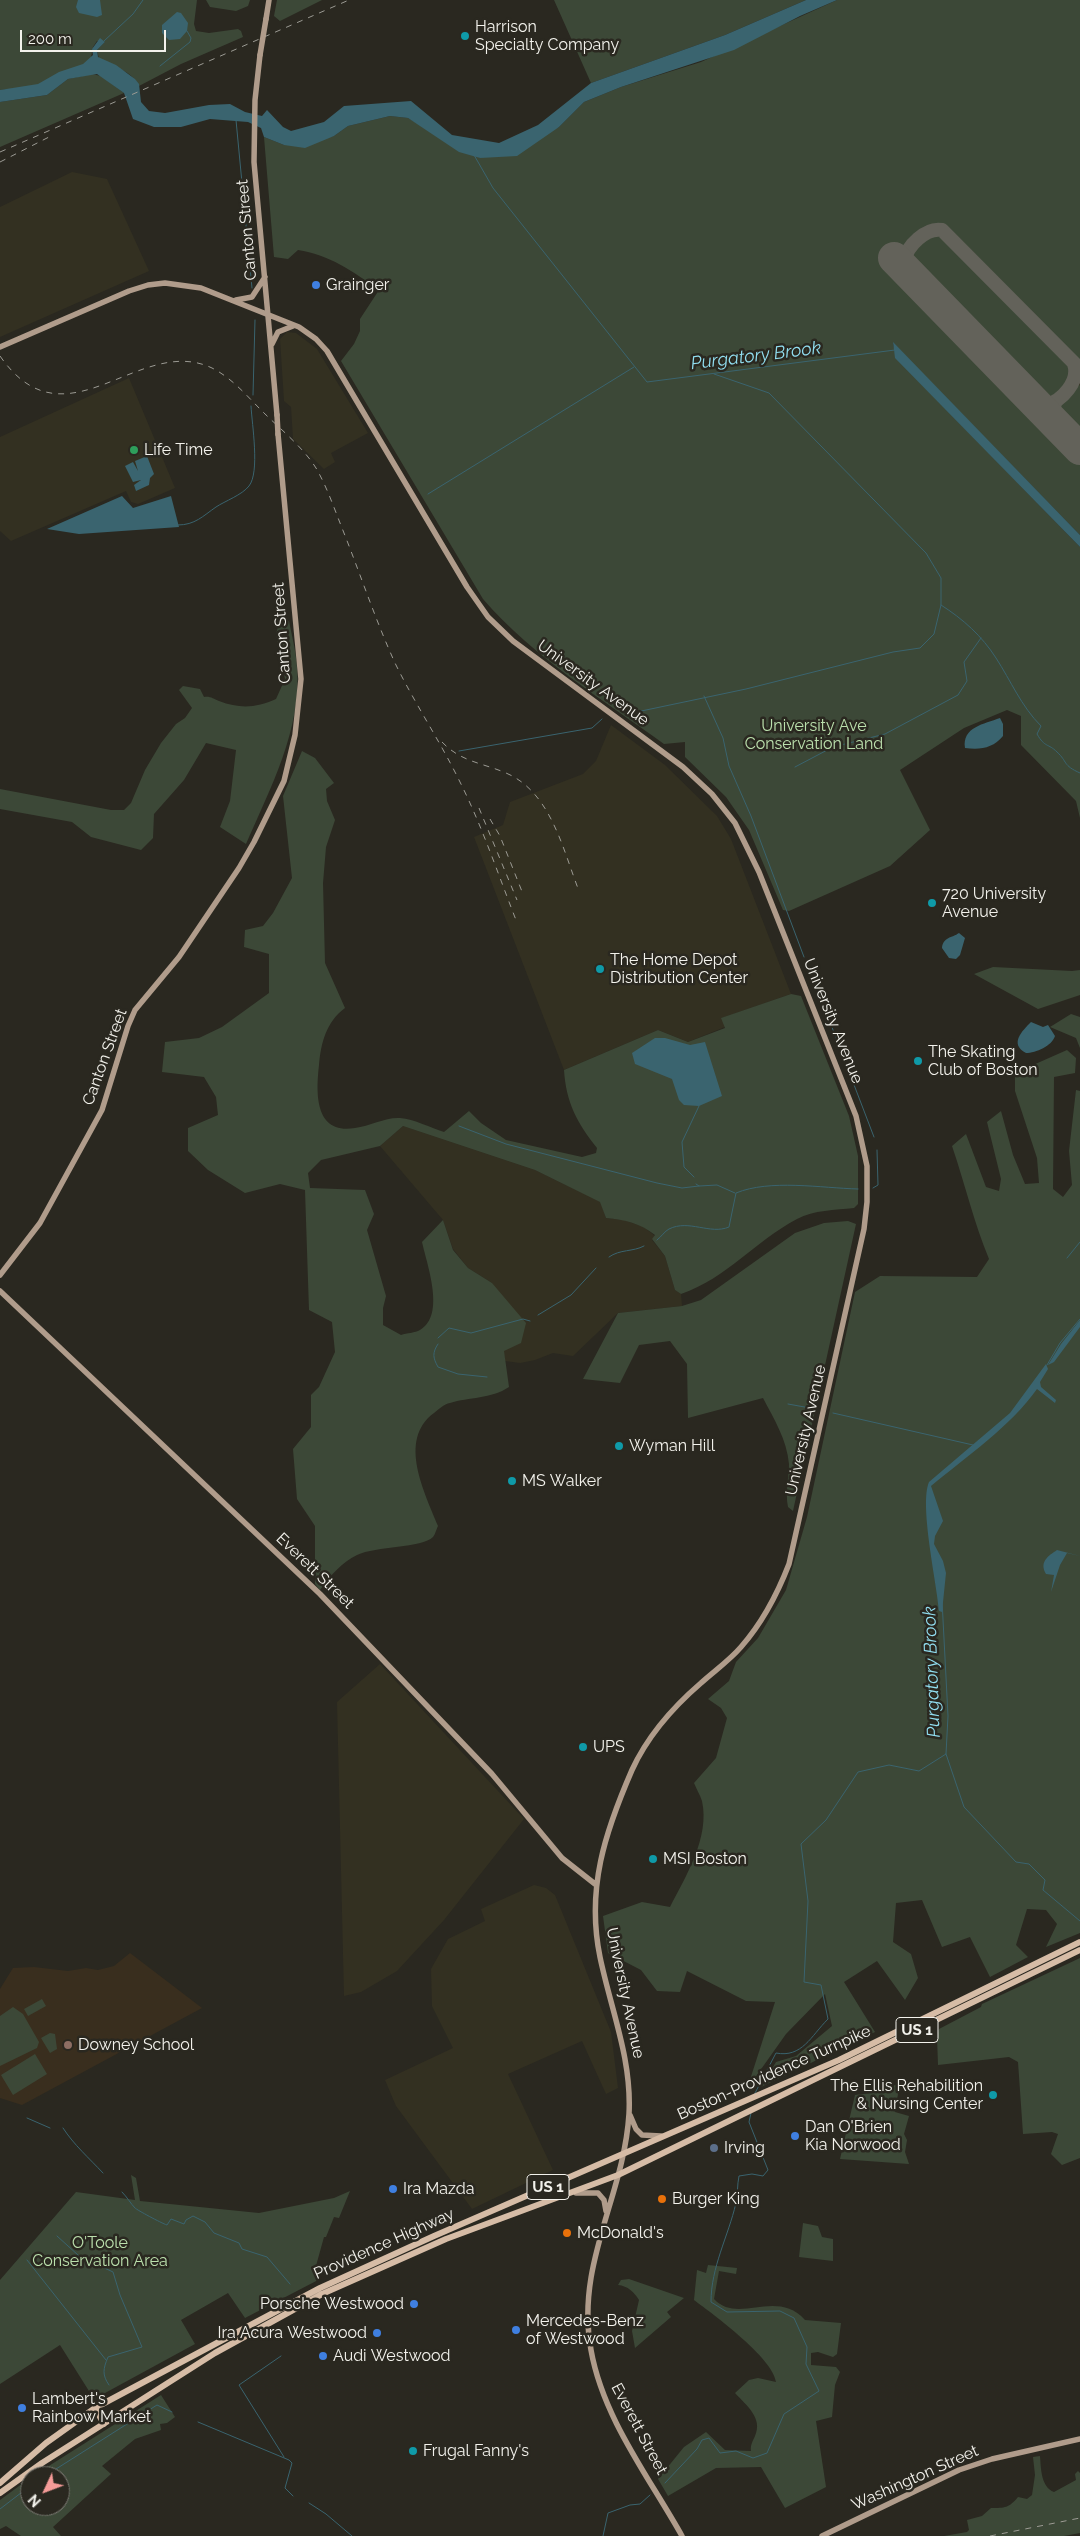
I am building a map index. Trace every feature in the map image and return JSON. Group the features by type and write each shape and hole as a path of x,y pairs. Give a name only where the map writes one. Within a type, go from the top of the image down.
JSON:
{"main road":[{"name":"Canton Street","path":"0,1275 40,1223 102,1110 116,1070 128,1026 136,1010 179,957 239,868 263,825 284,780 295,735 301,679 256,180 254,130 254,107 260,55 269,0"},
{"path":"230,300 252,298 265,277"},
{"name":"University Avenue","path":"0,346 129,290 148,285 173,284 192,286 230,300 299,327 316,339 326,351 467,587 488,617 522,648 683,767 712,794 735,823 745,840 856,1116 865,1150 867,1184 864,1229 789,1564 770,1607 749,1637 725,1663 670,1711 642,1751 603,1849 595,1884 598,1943 623,2046 627,2072 629,2111 623,2154"},
{"path":"271,346 274,337 280,330 288,326 299,327"},
{"name":"Everett Street","path":"0,1291 320,1594 492,1774 562,1858 595,1884"},
{"name":"Boston-Providence Turnpike","path":"474,2218 666,2136 880,2041 1080,1942"},
{"name":"Boston-Providence Turnpike","path":"479,2226 618,2175 755,2110 1080,1950"},
{"path":"629,2111 634,2127 642,2135 650,2137 666,2136"},
{"name":"Everett Street","path":"623,2154 595,2252 588,2289 587,2319 593,2361 601,2389 613,2416 682,2536"},
{"path":"573,2193 593,2191 600,2194 605,2202 606,2216"},
{"name":"Providence Highway","path":"0,2482 46,2443 95,2408 322,2286 474,2218"},
{"name":"Providence Highway","path":"0,2493 27,2473 215,2353 295,2308 384,2265 479,2226"},
{"path":"95,2408 104,2424"},
{"name":"Washington Street","path":"822,2536 959,2470 992,2459 1080,2439"}],"shaded area":[{"path":"72,172 107,179 149,271 0,337 0,207"},
{"path":"921,200 1080,350 1080,535 839,287"},
{"path":"287,332 296,333 317,349 368,433 331,453 335,462 324,469 293,439 291,407 284,401 280,339"},
{"path":"129,378 175,488 138,504 131,502 126,491 11,541 0,531 0,437"},
{"path":"611,725 665,765 717,816 731,839 791,994 722,1018 725,1027 688,1042 658,1030 564,1070 474,837 503,825 510,802 583,774 596,761"},
{"path":"403,1126 535,1170 601,1202 606,1218 624,1220 644,1227 655,1236 652,1240 665,1256 675,1290 681,1294 682,1306 618,1313 573,1356 553,1353 520,1363 505,1361 492,1283 468,1268 453,1249 443,1220 380,1146"},
{"path":"380,1664 524,1819 444,1920 397,1971 361,1992 344,1996 337,1702"},
{"path":"534,1885 546,1888 555,1895 611,2032 618,2088 606,2094 582,2041 508,2074 553,2170 472,2209 396,2106 385,2080 453,2048 432,2006 431,1969 448,1939 485,1921 481,1909"},
{"name":"Downey School","path":"130,1953 202,2008 22,2105 0,2098 0,1989 13,1968 34,1967 68,1971 86,1968 98,1970 114,1966"}],"green space":[{"path":"0,0 197,0 194,24 196,31 209,33 238,29 243,37 181,64 139,86 132,76 99,59 97,50 105,42 97,41 93,47 89,67 47,86 0,90"},
{"path":"206,0 250,0 248,6 236,11 210,7"},
{"path":"277,0 322,0 280,21 274,16"},
{"path":"554,0 806,0 725,35 591,83"},
{"name":"University Ave Conservation Land","path":"837,0 1080,0 1080,364 947,228 938,226 922,231 907,243 888,264 1080,462 1080,535 893,343 896,358 1080,547 1080,818 1076,801 1021,745 1021,716 1007,710 964,728 900,770 930,830 890,866 789,911 783,910 749,830 726,797 685,757 685,742 664,744 593,694 524,640 483,599 341,361 354,344 360,331 360,319 379,290 350,270 320,255 298,250 288,259 274,257 264,137 284,145 334,136 348,126 390,116 408,118 480,158 559,127 584,102 621,87 701,62"},
{"path":"92,74 101,76 124,93 0,147 0,102 47,95 68,79"},
{"path":"937,233 947,238 1071,366 1072,378 1059,393 1050,397 1040,396 915,268 911,259 912,252 921,241"},
{"path":"1080,385 1080,437 1061,418 1059,408 1067,395"},
{"path":"289,621 297,667 295,713 274,780 246,844 220,827 230,801 236,750 206,743 184,780 154,814 153,838 141,850 91,837 72,822 0,809 0,789 111,810 124,810 131,803 145,770 161,743 192,708 179,690 183,686 200,689 204,697 241,706 255,706 276,699 285,679 276,634 279,623"},
{"path":"302,751 315,758 334,783 326,789 327,801 335,820 326,847 323,883 325,963 345,1008 329,1026 323,1041 318,1076 320,1109 332,1125 342,1128 355,1128 400,1118 444,1132 469,1111 481,1123 506,1140 582,1157 596,1153 597,1148 574,1112 567,1092 564,1070 658,1030 688,1042 725,1028 721,1018 791,994 801,996 849,1116 858,1156 858,1204 854,1208 817,1212 797,1219 713,1279 681,1294 675,1290 665,1256 652,1239 655,1235 632,1223 606,1218 600,1202 535,1170 403,1126 380,1146 321,1160 308,1173 310,1188 365,1190 374,1214 367,1230 386,1296 383,1308 383,1325 401,1335 418,1331 428,1323 432,1313 433,1289 422,1242 443,1220 453,1250 468,1268 492,1283 526,1323 521,1343 504,1351 509,1387 495,1394 446,1405 423,1424 417,1437 417,1467 421,1483 438,1526 434,1536 427,1541 419,1543 357,1555 346,1561 320,1590 315,1584 315,1526 297,1499 293,1449 311,1427 311,1395 319,1387 335,1352 332,1322 309,1310 305,1190 280,1184 245,1193 208,1170 188,1151 188,1128 218,1115 216,1097 204,1077 162,1072 165,1042 199,1038 222,1027 269,993 269,954 244,947 245,930 263,926 273,913 292,878 283,796"},
{"path":"993,967 1080,970 1080,995 1038,1009 974,974"},
{"path":"1071,1014 1080,1017 1080,1048 1076,1038 1050,1027"},
{"path":"1067,1050 1076,1058 1075,1073 1054,1077 1053,1189 1063,1197 1072,1185 1069,1151 1076,1090 1080,1091 1080,1933 1046,1947 1057,1924 1046,1910 1027,1909 1016,1945 1028,1957 990,1977 970,1937 942,1947 922,1900 896,1903 893,1942 911,1954 918,1978 905,2000 877,1961 844,1982 875,2032 761,2087 776,2062 796,2056 832,2026 825,1994 786,2034 747,2089 775,2002 746,2001 687,1971 680,1992 657,1991 641,1970 608,1953 603,1916 642,1902 670,1907 695,1856 700,1842 704,1815 702,1801 694,1783 716,1758 727,1718 721,1708 708,1699 729,1681 736,1662 758,1638 786,1590 807,1517 855,1292 880,1276 977,1277 989,1259 952,1146 966,1134 986,1187 999,1191 1001,1179 987,1122 1001,1111 1013,1155 1025,1184 1039,1183 1037,1158 1015,1091 1015,1073"},
{"path":"848,1221 856,1224 793,1511 788,1507 787,1501 789,1464 786,1447 763,1398 688,1418 687,1364 670,1341 639,1345 620,1383 583,1379 618,1313 682,1306 701,1300 795,1233 824,1223"},
{"path":"1080,1958 1080,2158 1062,2165 1051,2154 1058,2134 1052,2132 1023,2134 1018,2062 1009,2057 938,2065 937,2037 939,2029 981,2007 982,2004"},
{"path":"42,1999 46,2006 28,2016 24,2009"},
{"path":"13,2007 23,2014 39,2042 37,2048 0,2066 0,2016"},
{"path":"50,2033 55,2034 57,2049 50,2053 41,2038"},
{"path":"35,2054 47,2074 13,2095 1,2075"},
{"path":"900,2082 895,2112 909,2116 904,2134 907,2140 905,2152 909,2164 840,2159 855,2095 885,2091"},
{"name":"O'Toole Conservation Area","path":"131,2175 136,2178 140,2201 259,2213 334,2198 350,2191 339,2218 334,2217 326,2237 324,2237 314,2273 320,2279 245,2318 228,2293 181,2320 195,2344 94,2399 60,2345 0,2384 0,2280 76,2192 135,2200"},
{"path":"803,2223 818,2226 822,2237 833,2239 833,2261 799,2257"},
{"path":"708,2265 737,2268 736,2274 719,2271 714,2299 724,2306 734,2309 782,2307 794,2311 805,2320 841,2323 837,2354 833,2357 818,2352 811,2353 811,2365 836,2367 840,2372 835,2385 832,2417 816,2421 826,2487 785,2508 761,2467 716,2468 668,2496 658,2479 684,2447 706,2432 725,2450 751,2451 757,2424 749,2408 735,2393 749,2380 758,2378 776,2382 765,2361 754,2349 694,2300 697,2270 706,2273"},
{"path":"629,2279 684,2298 667,2312 671,2317 635,2348 632,2331 639,2300 630,2290 618,2285 621,2280"},
{"path":"161,2395 175,2417 167,2423 160,2424 161,2430 135,2439 102,2466 111,2474 70,2511 70,2466 49,2466"},
{"path":"1040,2456 1044,2482 1054,2492 1076,2480 1075,2474 1078,2471 1080,2473 1080,2533 1064,2536 944,2536 967,2532 969,2530 967,2520 982,2516 991,2508 1006,2507 1018,2497 1027,2499 1032,2495 1035,2475 1033,2457"},
{"path":"20,2485 20,2516 65,2516 53,2527 61,2536 21,2536 6,2526 0,2529 0,2500"}],"water":[{"path":"78,0 100,0 102,15 97,17 79,13 76,7"},
{"path":"806,0 837,0 800,16 734,50 621,87 584,102 559,127 517,156 480,158 459,152 408,118 390,116 348,126 334,136 305,148 284,145 264,137 261,128 248,122 210,119 181,127 154,127 133,119 124,93 97,74 68,79 47,95 0,102 0,90 38,84 59,72 83,64 93,55 92,49 100,38 105,42 97,50 98,57 116,65 135,79 139,84 141,102 149,111 165,113 209,105 230,104 245,112 262,116 267,110 283,127 291,131 324,122 344,106 411,101 452,135 499,143 538,125 591,83 725,35"},
{"path":"177,12 181,13 188,23 187,31 180,39 169,40 162,33 162,25"},
{"path":"893,342 1080,535 1080,547 895,358"},
{"path":"147,456 154,474 150,478 149,485 136,491 134,485 141,480 133,482 125,466 133,462 138,471 135,461"},
{"path":"122,496 133,508 171,496 179,527 79,534 47,529"},
{"path":"1000,718 1003,724 1003,736 999,740 991,746 976,749 965,748 967,735 975,727"},
{"path":"959,933 965,938 960,955 956,959 949,958 942,948 943,944 946,940"},
{"path":"1031,1022 1043,1027 1048,1025 1055,1036 1051,1043 1043,1048 1026,1053 1018,1046 1018,1042 1021,1033"},
{"path":"655,1038 665,1038 690,1045 705,1042 722,1096 699,1106 684,1105 679,1100 672,1079 635,1064 632,1053"},
{"path":"1080,1320 1080,1327 1054,1362 1048,1365 1061,1344"},
{"path":"1046,1364 1048,1369 1040,1382 1041,1387 1056,1400 1055,1403 1037,1389 1001,1428 931,1486 943,1521 935,1536 934,1544 943,1561 946,1573 942,1612 939,1611 927,1526 926,1493 929,1482 1010,1413"},
{"path":"1057,1550 1080,1556 1067,1553 1060,1565 1051,1592 1054,1575 1046,1574 1044,1563"}],"waterway":[{"path":"104,41 133,14 143,0"},
{"path":"160,66 190,42 191,38 187,31"},
{"path":"236,120 252,288"},
{"name":"Purgatory Brook","path":"474,155 493,188 647,382 895,350"},
{"path":"253,395 255,320"},
{"path":"428,494 634,367"},
{"path":"627,714 746,689 893,652 920,648 934,634 941,605 941,578 926,553 769,393 714,374"},
{"path":"178,525 184,525 198,519 249,486 255,460 251,406"},
{"path":"941,605 957,616 985,642 1022,702 1041,726 1037,734 1068,765 1080,773"},
{"path":"795,767 833,747 885,734 958,695 967,681 964,662 981,638"},
{"path":"704,696 723,738 729,766 751,816 804,957"},
{"path":"459,751 592,728 602,719"},
{"path":"812,975 874,1137"},
{"path":"694,1177 684,1167 682,1142 699,1106"},
{"path":"459,1126 506,1144 657,1183 682,1188 699,1186"},
{"path":"873,1188 878,1185 877,1150"},
{"path":"696,1184 699,1186 717,1185 735,1193"},
{"path":"657,1240 668,1230 677,1226 714,1229 729,1227 736,1193 749,1189 780,1185 858,1189"},
{"path":"1067,1258 1080,1242"},
{"path":"609,1257 613,1254 644,1246"},
{"path":"538,1315 571,1295 596,1268"},
{"path":"438,1338 449,1328 471,1333 523,1319 530,1321"},
{"name":"Purgatory Brook","path":"1047,1365 1060,1343 1080,1319"},
{"path":"438,1344 434,1356 438,1367 458,1374 487,1377"},
{"path":"788,1404 810,1408"},
{"path":"833,1413 973,1445"},
{"name":"Purgatory Brook","path":"754,2095 776,2053 785,2054 799,2049 811,2039 828,2019 821,1985 804,1982 808,1901 801,1844 826,1820 858,1772 889,1765 919,1771 946,1754 948,1716 942,1600"},
{"path":"946,1754 964,1807 1016,1862 1029,1864 1045,1880 1043,1890 1080,1921"},
{"name":"Purgatory Brook","path":"665,2483 697,2449 702,2440 709,2438 720,2453 736,2451 753,2458 767,2453 784,2414 819,2391 806,2364 807,2347 794,2318 780,2311 727,2312 711,2302 717,2264 736,2203 739,2176 752,2174 763,2176 768,2170 749,2122 751,2113"},
{"path":"27,2118 50,2128"},
{"path":"63,2128 103,2173"},
{"path":"122,2192 135,2208 167,2225 171,2219 184,2224 186,2220 193,2216 205,2222 214,2233 239,2243 242,2249 267,2257 290,2284"},
{"path":"57,2236 89,2265 96,2264 113,2272 120,2295 142,2347 108,2357 104,2372 109,2385"},
{"path":"27,2260 106,2360"},
{"path":"281,2356 239,2385 284,2457"},
{"path":"61,2466 157,2405 172,2412"},
{"path":"198,2422 289,2460 292,2463 285,2488 293,2496"},
{"path":"0,2509 20,2494"},
{"name":"Purgatory Brook","path":"603,2536 608,2513 630,2505 640,2504 650,2495"},
{"path":"309,2503 326,2514 352,2536"}],"taxiway":[{"path":"910,274 904,261 909,249 918,239 930,231 942,230 1080,369"},
{"path":"1032,400 1046,405 1063,395 1072,383 1075,370 1074,364"},
{"path":"1056,401 1052,411 1056,424"}],"runway":[{"path":"894,258 1080,449"}],"railway":[{"path":"0,152 349,0"},
{"path":"0,162 49,137"},
{"path":"0,356 25,382 51,393 77,392 157,365 185,361 212,368 239,388 304,452 316,468 327,490 395,663 468,799 516,920"},
{"path":"442,742 449,749 465,758 506,773 521,782 534,794 545,808 561,841 579,891"},
{"path":"479,808 517,900"},
{"path":"490,819 500,836 523,894"},
{"path":"990,2536 1080,2518"}],"place":[{"name":"Harrison Specialty Company","path":"465,36"},
{"name":"Grainger","path":"316,285"},
{"name":"Life Time","path":"134,450"},
{"name":"720 University Avenue","path":"932,903"},
{"name":"The Home Depot Distribution Center","path":"600,969"},
{"name":"The Skating Club of Boston","path":"918,1061"},
{"name":"Wyman Hill","path":"619,1446"},
{"name":"MS Walker","path":"512,1481"},
{"name":"UPS","path":"583,1747"},
{"name":"MSI Boston","path":"653,1859"},
{"name":"Downey School","path":"68,2045"},
{"name":"The Ellis Rehabilition & Nursing Center","path":"993,2095"},
{"name":"Dan O'Brien Kia Norwood","path":"795,2136"},
{"name":"Irving","path":"714,2148"},
{"name":"Ira Mazda","path":"393,2189"},
{"name":"Burger King","path":"662,2199"},
{"name":"McDonald's","path":"567,2233"},
{"name":"Porsche Westwood","path":"414,2304"},
{"name":"Mercedes-Benz of Westwood","path":"516,2330"},
{"name":"Ira Acura Westwood","path":"377,2333"},
{"name":"Audi Westwood","path":"323,2356"},
{"name":"Lambert's Rainbow Market","path":"22,2408"},
{"name":"Frugal Fanny's","path":"413,2451"}]}
